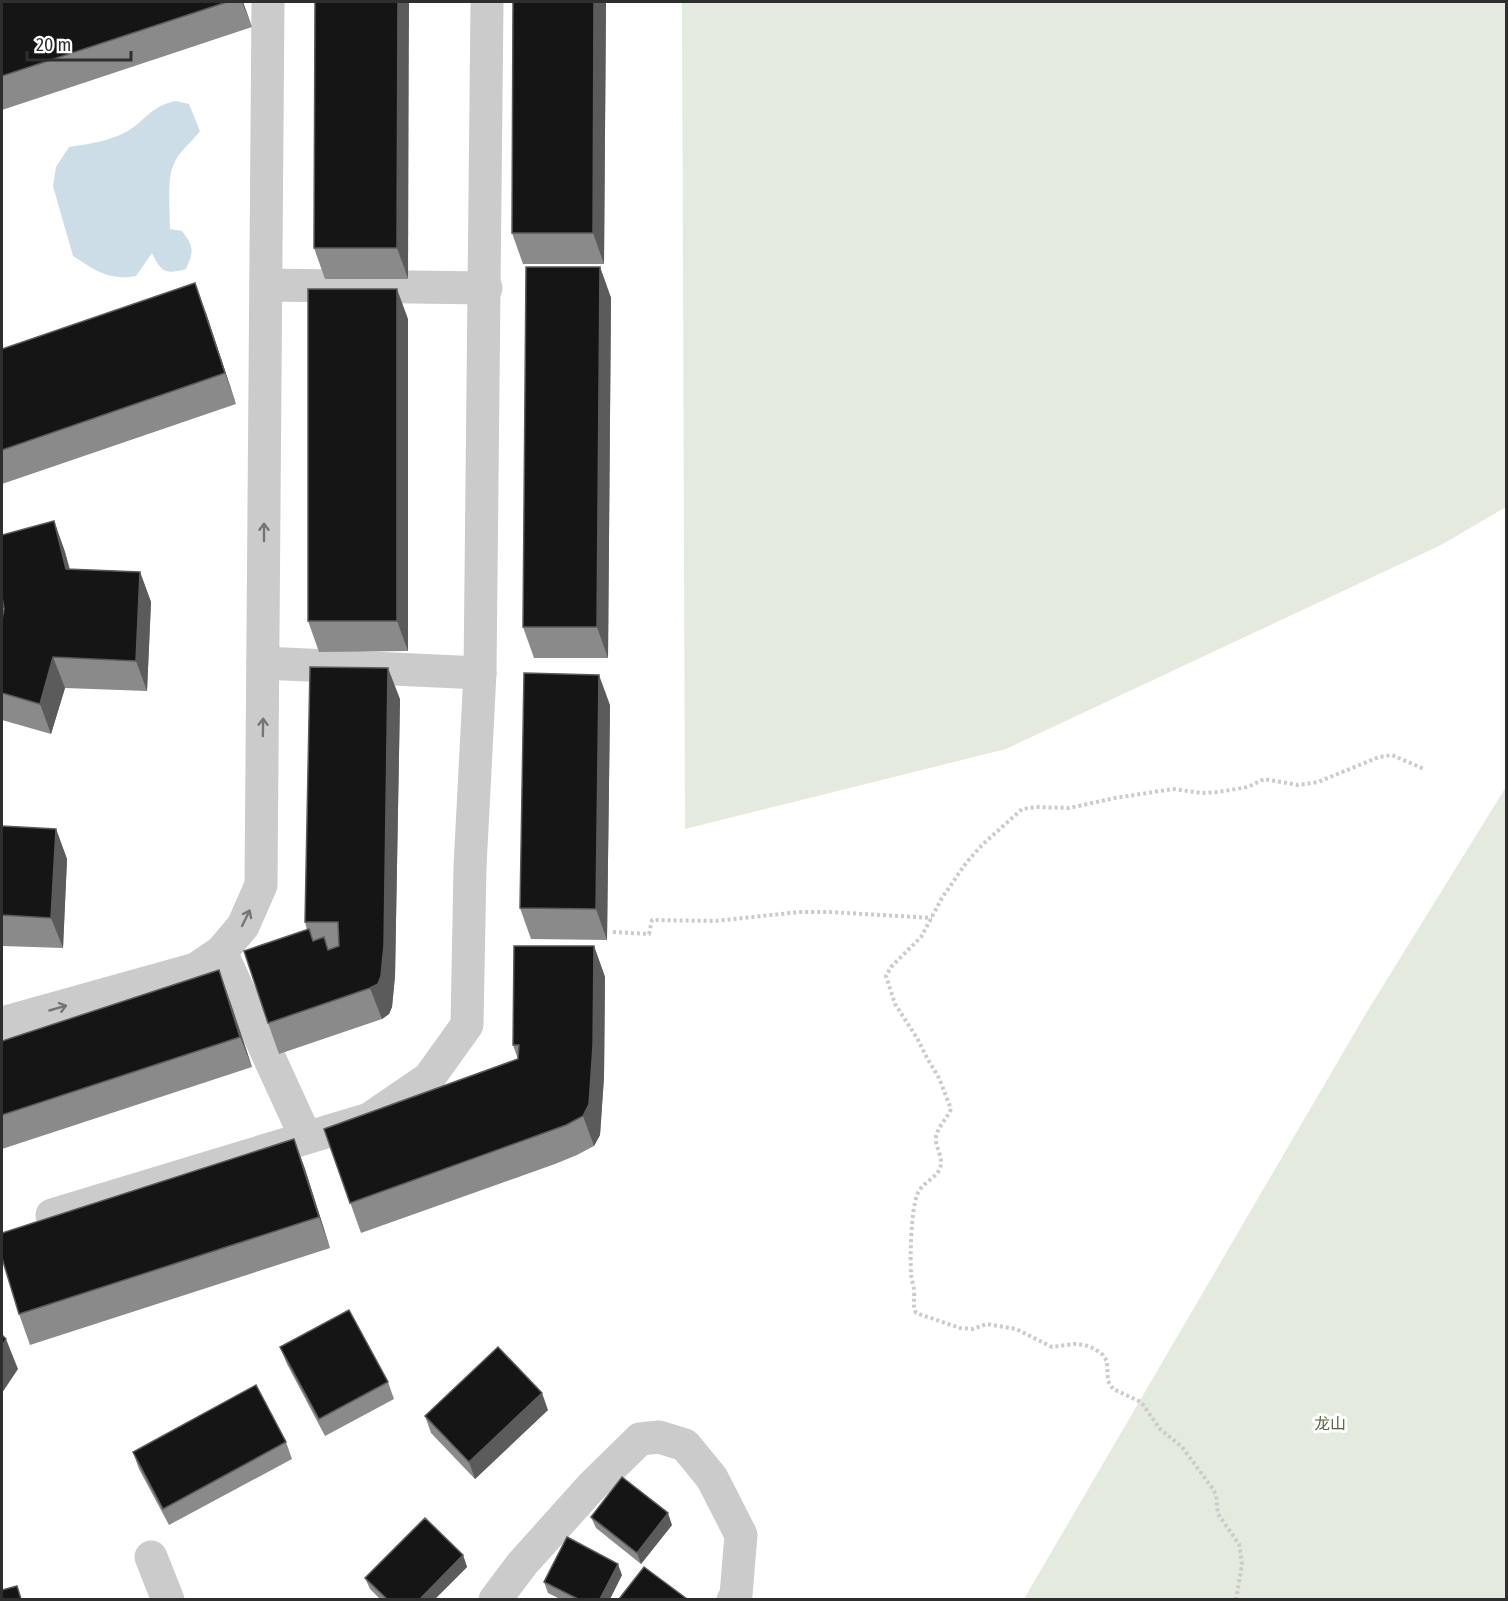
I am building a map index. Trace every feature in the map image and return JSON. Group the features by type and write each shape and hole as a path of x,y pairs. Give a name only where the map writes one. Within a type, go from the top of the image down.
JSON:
{"street":[{"path":"2,1023 196,969 220,952 243,926 261,885 268,2"},
{"path":"52,1215 369,1119 429,1078 467,1025 470,867 480,673 486,288 487,2"},
{"path":"266,285 486,288"},
{"path":"263,663 480,673"},
{"path":"220,952 306,1138"},
{"path":"495,1599 522,1564 592,1486 640,1439 659,1437 685,1445 712,1478 741,1535 736,1595 733,1599"},
{"path":"151,1557 168,1599"}],"path":[{"path":"1236,1599 1242,1564 1239,1544 1218,1514 1213,1489 1182,1447 1160,1428 1141,1402 1113,1389 1108,1381 1107,1361 1103,1355 1085,1345 1052,1347 1016,1329 987,1324 973,1329 960,1328 916,1313 912,1304 915,1292 911,1275 910,1246 916,1196 922,1185 940,1170 942,1161 937,1151 936,1139 939,1128 951,1109 939,1078 895,1004 886,976 891,967 921,937 942,898 966,863 982,845 1022,809 1069,808 1173,789 1202,793 1218,792 1248,787 1264,779 1298,785 1318,782 1373,759 1392,755 1424,769"},
{"path":"613,932 649,934 652,920 715,921 800,912 933,918"}],"green space":[{"path":"682,2 1506,2 1506,507 1441,545 1006,749 685,829"},
{"name":"龙山","path":"1506,787 1506,1599 1024,1599 1368,1010"}],"water":[{"path":"175,101 189,104 200,131 178,156 170,179 170,229 182,231 189,241 192,249 189,263 186,269 168,272 161,268 152,253 136,276 117,277 102,273 73,256 53,186 56,167 69,147 99,142 128,131 154,110"}],"building":[{"path":"2,2 227,2 2,76"},
{"path":"315,2 398,2 397,248 314,248"},
{"path":"513,2 594,2 593,233 512,233"},
{"path":"526,267 600,267 597,627 523,627"},
{"path":"195,283 225,373 2,450 2,349"},
{"path":"308,289 397,289 397,621 308,621"},
{"path":"54,521 66,569 140,572 136,661 53,657 40,704 2,693 4,609 2,535"},
{"path":"310,667 388,668 384,945 381,976 378,984 370,988 268,1023 244,951 309,929 313,941 324,937 328,950 339,946 338,922 305,922"},
{"path":"524,673 599,675 596,909 520,908"},
{"path":"2,826 56,829 51,918 2,915"},
{"path":"514,946 594,946 593,1046 589,1104 583,1116 566,1125 350,1203 324,1129 518,1059 519,1045 513,1045"},
{"path":"219,970 240,1037 2,1115 2,1041"},
{"path":"294,1139 319,1217 19,1314 2,1258 2,1233"},
{"path":"349,1310 388,1382 319,1419 280,1347"},
{"path":"498,1347 542,1393 469,1462 425,1416"},
{"path":"256,1385 286,1442 163,1509 133,1452"},
{"path":"622,1477 668,1513 637,1553 591,1517"},
{"path":"425,1518 463,1555 420,1599 387,1599 365,1578"},
{"path":"567,1537 618,1564 600,1599 578,1599 544,1582"},
{"path":"644,1567 687,1599 619,1599"},
{"path":"17,1586 21,1599 2,1599 2,1590"}]}
